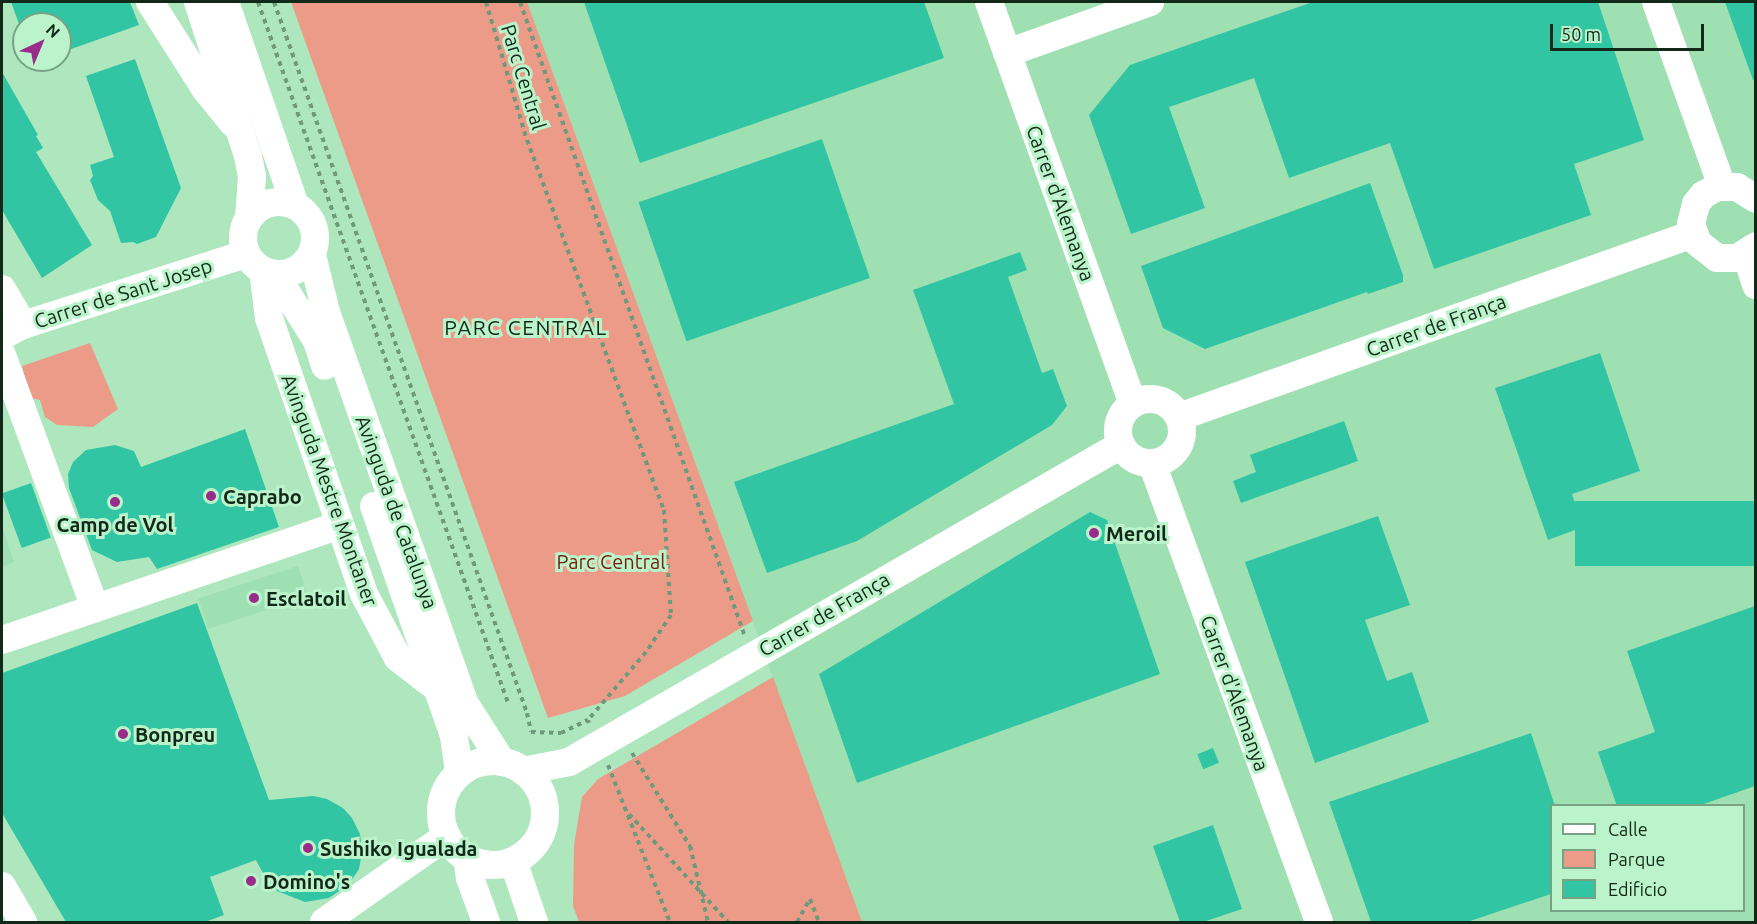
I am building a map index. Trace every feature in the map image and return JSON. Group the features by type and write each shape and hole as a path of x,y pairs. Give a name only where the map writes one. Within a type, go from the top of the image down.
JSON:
{"street":[{"path":"150,2 206,90 243,134"},
{"path":"198,2 243,134 252,177 249,218"},
{"path":"225,2 295,205"},
{"name":"Carrer d'Alemanya","path":"988,2 1133,404"},
{"path":"1007,53 1149,2"},
{"path":"1656,2 1722,186"},
{"path":"1755,198 1742,189 1722,186 1707,192 1696,204 1691,218 1693,234 1701,247 1713,256 1727,259 1751,250 1755,285"},
{"path":"285,202 295,205 303,211 314,226 312,255 296,270 261,266 243,229 249,218 264,204 285,202"},
{"name":"Carrer de França","path":"1179,417 1693,234"},
{"name":"Avinguda de Catalunya","path":"312,255 326,312 465,704 512,766"},
{"name":"Avinguda de Catalunya","path":"261,266 317,341 454,736 459,774"},
{"name":"Carrer de Sant Josep","path":"12,331 261,266"},
{"name":"Avinguda Mestre Montaner","path":"261,266 270,318 364,594 398,658 437,688"},
{"path":"2,289 12,331"},
{"path":"2,355 95,609"},
{"path":"1145,399 1158,400 1170,406 1179,417 1182,435 1178,447 1164,460 1152,463 1132,457 1121,445 1119,422 1133,404 1145,399"},
{"name":"Carrer de França","path":"512,766 569,762 1121,445"},
{"name":"Carrer d'Alemanya","path":"1152,463 1319,922"},
{"path":"2,640 340,525"},
{"path":"545,808 537,784 512,766 479,763 459,774 445,792 442,803 443,826 455,848 467,857 485,864 513,861 522,856 537,840 542,830 545,808 569,762"},
{"path":"324,922 447,836"},
{"path":"467,857 470,878 486,922"},
{"path":"513,861 534,922"},
{"path":"2,886 24,922"}],"path":[{"path":"258,2 508,703"},
{"path":"274,2 527,713 531,732 561,732 588,720 637,763 690,846 708,922"},
{"name":"Parc Central","path":"486,2 527,140 664,510 671,615 646,652 588,720"},
{"path":"520,2 752,655"},
{"path":"610,739 628,813 670,922"},
{"path":"628,813 728,922"},
{"path":"797,922 810,899 819,922"}],"shaded area":[{"path":"527,2 1755,2 1755,922 862,922"},
{"path":"2,527 14,562 2,567"},
{"name":"Esclatoil","path":"298,566 308,596 208,629 198,598"}],"green space":[{"name":"Parc Central","path":"291,2 527,2 753,621 625,696 548,718"},
{"path":"90,343 118,409 93,427 57,425 45,417 40,400 30,398 22,366"},
{"path":"773,677 862,922 579,922 573,906 574,845 582,797 598,779"}],"building":[{"path":"11,2 130,2 139,25 72,49 72,12 15,12"},
{"path":"584,2 924,2 944,58 640,163"},
{"path":"1313,2 1598,2 1644,140 1574,164 1591,215 1434,269 1390,143 1289,178 1254,78 1169,107 1205,208 1131,234 1089,115 1130,65"},
{"path":"1725,2 1755,2 1755,79 1753,80"},
{"path":"135,59 181,188 156,237 137,244 121,243 110,211 98,200 90,180 93,176 90,165 114,157 86,76"},
{"path":"2,72 38,135 36,136 43,148 36,152 92,245 42,278 2,210"},
{"path":"822,139 870,278 686,341 639,202"},
{"path":"1370,183 1403,275 1403,282 1368,294 1367,292 1205,349 1163,328 1141,266"},
{"path":"1020,252 1027,270 1008,277 1042,373 1053,369 1067,406 1052,425 857,541 767,573 734,482 954,404 913,290"},
{"path":"1600,353 1640,471 1572,494 1583,527 1548,540 1495,388"},
{"path":"1344,421 1358,461 1241,503 1233,481 1256,472 1250,455"},
{"path":"245,429 279,527 157,569 149,557 117,562 92,550 69,488 68,474 73,462 86,450 115,445 134,451 141,467"},
{"path":"31,483 51,538 22,548 2,494"},
{"path":"1575,501 1755,501 1755,566 1575,566"},
{"path":"1090,512 1107,520 1160,674 857,783 819,674"},
{"path":"1378,516 1410,605 1365,620 1387,681 1412,672 1429,722 1315,763 1245,562"},
{"name":"Bonpreu","path":"197,603 269,800 313,796 327,799 343,808 352,818 360,834 362,852 359,869 349,884 329,898 305,902 277,891 268,883 256,860 210,877 224,915 205,922 66,922 2,813 2,673"},
{"path":"1755,606 1755,786 1704,804 1616,804 1598,752 1655,732 1627,651"},
{"path":"1531,733 1554,804 1550,804 1550,894 1467,922 1371,922 1329,802"},
{"path":"1213,748 1219,763 1203,769 1197,754"},
{"path":"1213,825 1242,909 1203,922 1180,922 1153,846"}],"place":[{"name":"Caprabo","path":"211,496"},
{"name":"Camp de Vol","path":"115,502"},
{"name":"Meroil","path":"1094,533"},
{"name":"Esclatoil","path":"254,598"},
{"name":"Bonpreu","path":"123,734"},
{"name":"Sushiko Igualada","path":"308,848"},
{"name":"Domino's","path":"251,881"}],"district":[{"name":"PARC CENTRAL","path":"526,327"}]}
